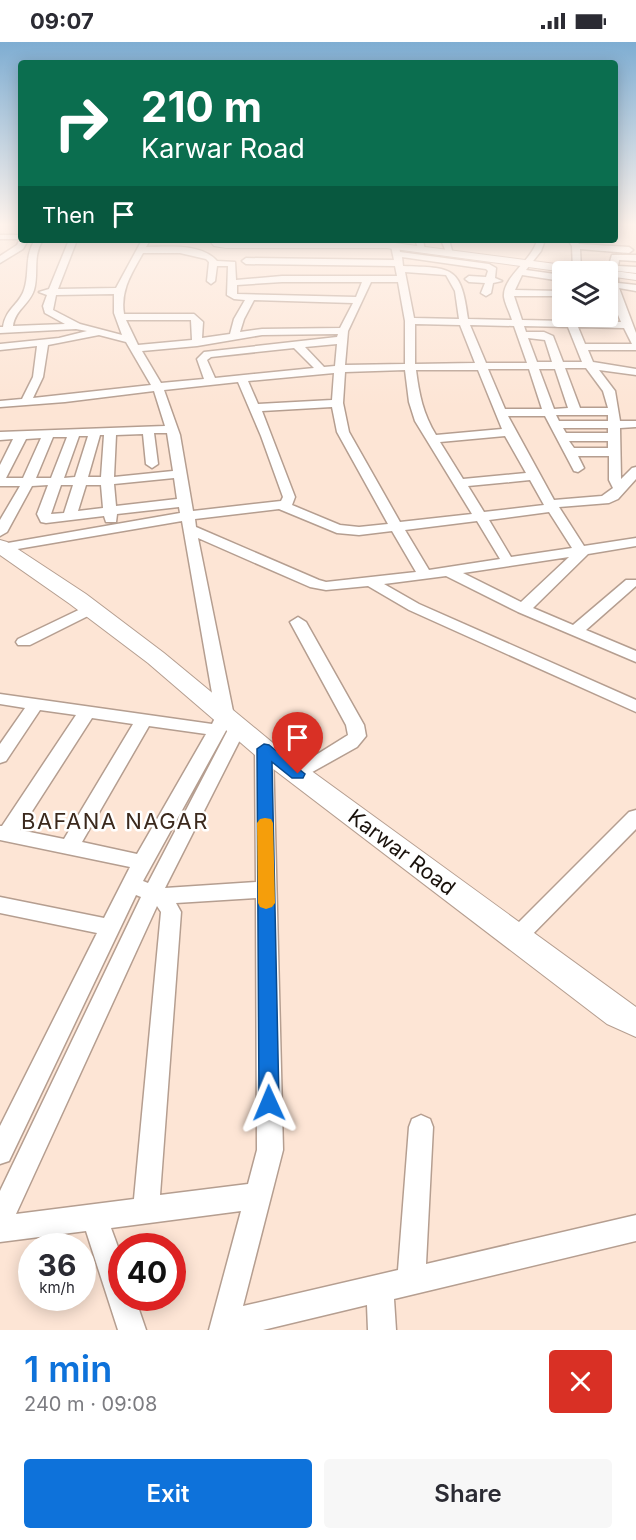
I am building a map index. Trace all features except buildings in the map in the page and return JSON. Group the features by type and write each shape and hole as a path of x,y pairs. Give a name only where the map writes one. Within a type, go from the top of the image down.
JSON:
{"highway":[{"name":"Karwar Road","path":"1,542 156,658 226,724 298,774 619,1014 636,1023"}],"street":[{"path":"29,286 29,290 4,317 4,330 77,326"},
{"path":"55,286 46,307 48,311 77,326 131,343 197,343 234,336 284,331 343,335"},
{"path":"0,1220 158,894 226,724 172,429 158,387 131,343 122,321 118,291 121,286"},
{"path":"233,286 233,297 357,305"},
{"path":"287,286 315,286"},
{"path":"365,286 343,335 337,402 344,432 395,527 425,575"},
{"path":"402,286 410,321 410,367 415,402 421,421 505,556"},
{"path":"457,286 460,291 464,323 509,432 580,549"},
{"path":"486,293 488,286"},
{"path":"506,286 532,293 552,293"},
{"path":"532,293 536,286"},
{"path":"511,288 517,324 549,411 578,468"},
{"path":"29,290 51,293 118,291"},
{"path":"580,346 636,345 627,325 618,292"},
{"path":"234,336 239,319 251,298"},
{"path":"276,309 357,305"},
{"path":"0,347 43,343 98,332 122,321 194,318 198,322 197,343"},
{"path":"410,321 517,324 552,321"},
{"path":"618,324 627,325"},
{"path":"572,327 589,365 609,391 614,418 615,480 620,489"},
{"path":"211,383 202,359 208,354 296,344 343,335"},
{"path":"521,335 547,336 575,411"},
{"path":"27,402 38,377 43,343"},
{"path":"296,344 322,371"},
{"path":"0,404 340,369 410,367 479,361 531,360 557,365 589,365 636,372"},
{"path":"1,542 188,522 286,504 289,497 242,380"},
{"path":"254,408 337,402"},
{"path":"501,413 575,411 636,424"},
{"path":"555,425 614,418"},
{"path":"0,436 172,429"},
{"path":"148,430 152,464"},
{"path":"70,516 95,431"},
{"path":"110,431 107,481 110,511 115,529"},
{"path":"75,432 44,517 49,519 110,511 180,474"},
{"path":"432,439 509,432"},
{"path":"1,542 49,433"},
{"path":"0,477 22,434"},
{"path":"562,437 614,437"},
{"path":"570,452 615,452"},
{"path":"281,505 337,529 359,531 604,500 613,496 636,471"},
{"path":"460,483 534,476"},
{"path":"0,482 107,481 184,501"},
{"path":"188,522 315,584 326,586 447,572 580,549 634,545"},
{"path":"524,609 580,549"},
{"path":"447,572 524,609 636,657"},
{"path":"372,582 414,607 636,707"},
{"path":"575,631 631,583"},
{"path":"24,642 91,609"},
{"path":"298,622 355,725 357,736 351,743 298,774"},
{"path":"0,699 144,719 226,724"},
{"path":"0,757 36,704"},
{"path":"88,710 3,833 142,862"},
{"path":"69,847 144,719"},
{"path":"0,1152 142,862 226,724"},
{"path":"264,749 270,1150 223,1328 380,1288 636,1228"},
{"path":"516,938 636,817"},
{"path":"130,885 158,894 266,889"},
{"path":"146,1210 171,912 158,894"},
{"path":"0,905 110,927"},
{"path":"411,1281 421,1127"},
{"path":"0,1229 258,1196"},
{"path":"94,1216 132,1330"},
{"path":"380,1288 382,1330"}],"slow traffic":[{"path":"265,823 266,903"}],"district":[{"name":"BAFANA NAGAR","path":"115,821"}],"route":[{"path":"269,1103 264,749 298,774"}]}
